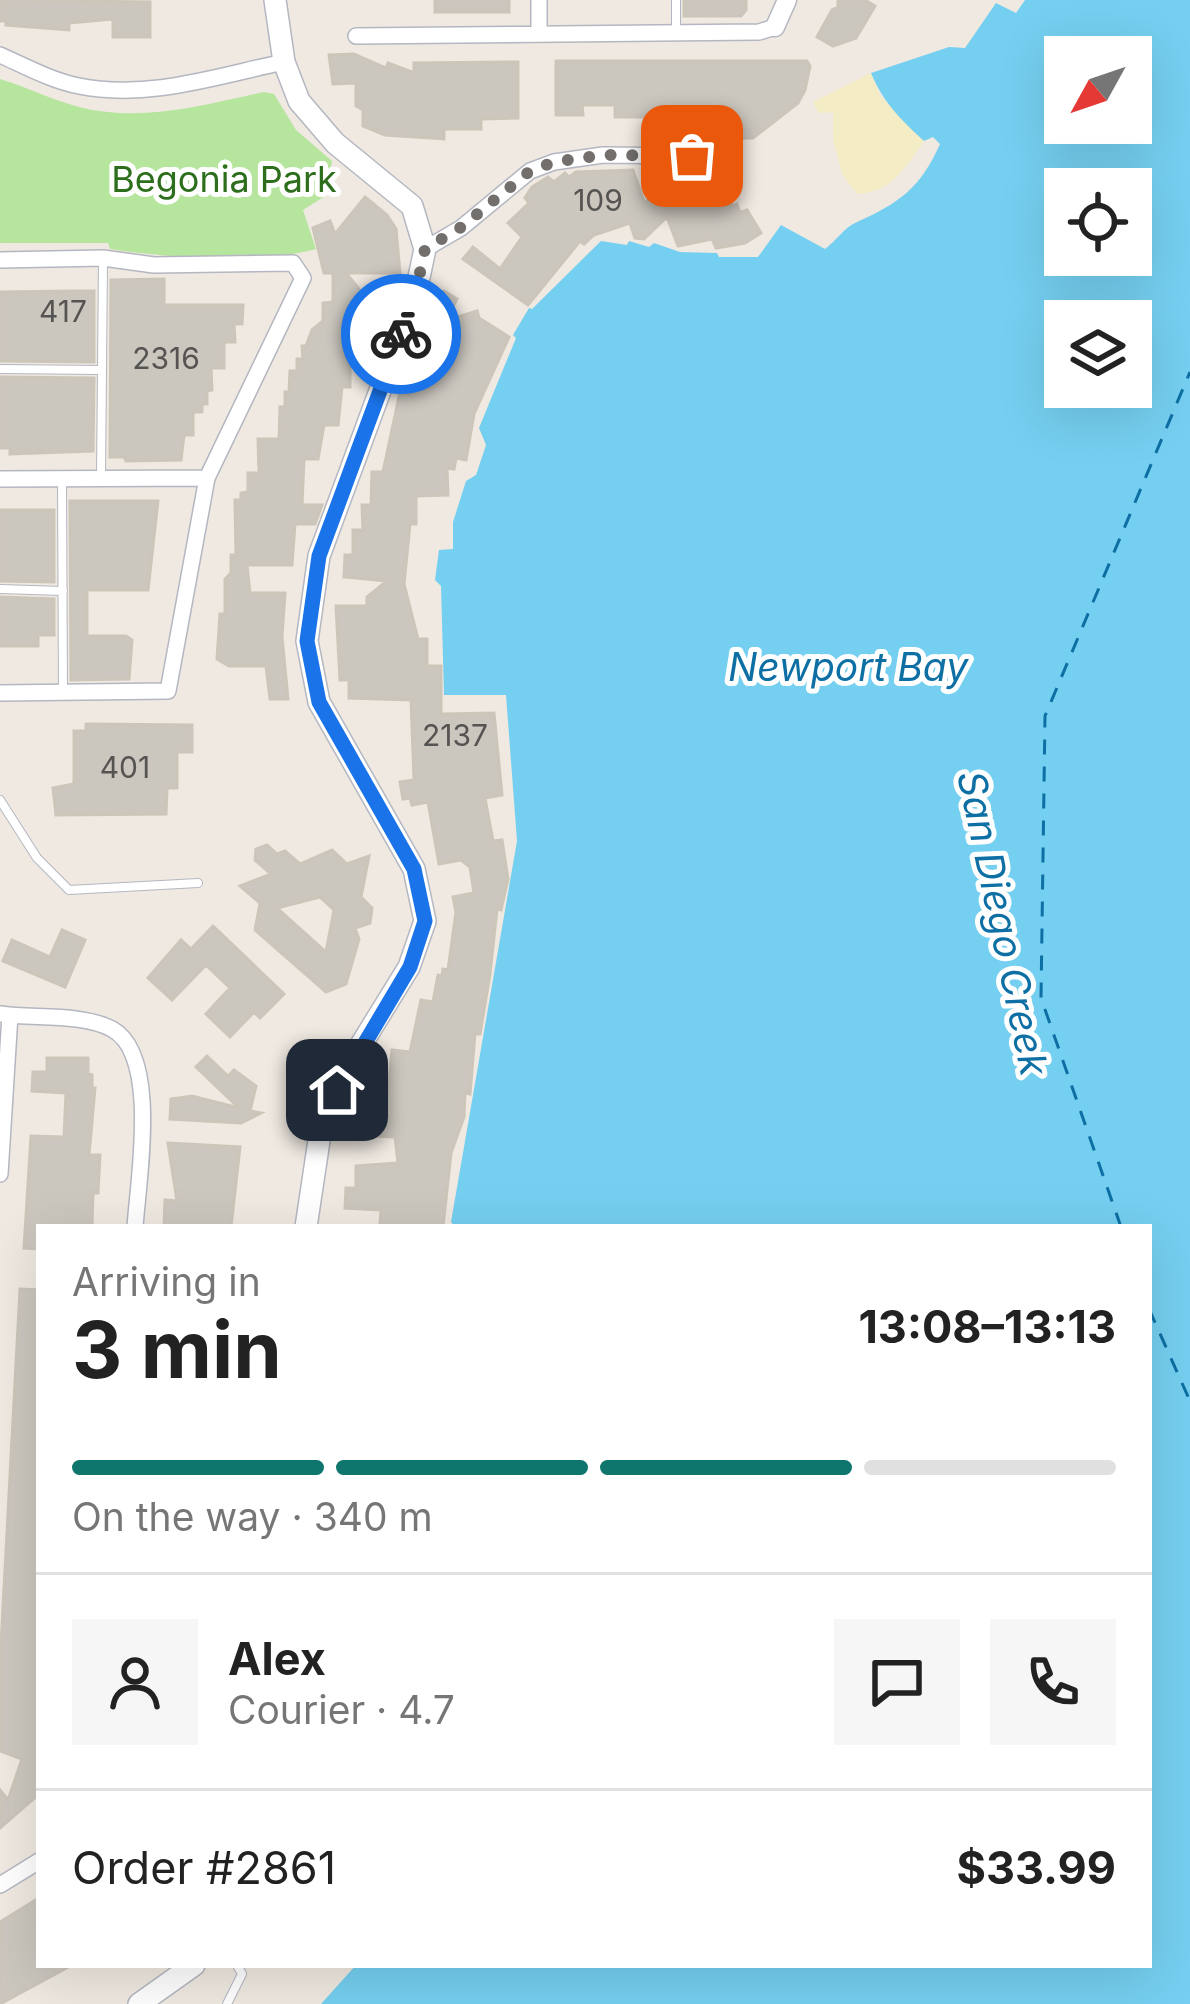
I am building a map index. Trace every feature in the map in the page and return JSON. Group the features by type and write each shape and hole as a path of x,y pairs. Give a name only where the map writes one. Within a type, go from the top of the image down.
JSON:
{"main road":[{"path":"274,0 284,62 299,100 313,122 412,206 425,249 415,296 319,556 307,641 319,702 414,869 425,921 410,967 351,1061 320,1134 306,1224"},
{"path":"139,2004 190,1968"}],"street":[{"path":"538,0 539,32"},
{"path":"356,36 759,32 775,27 787,0"},
{"path":"0,55 77,86 125,91 157,90 284,62"},
{"path":"425,249 460,228 530,171 554,162 603,155 692,156"},
{"path":"0,260 103,258 154,265 292,262 303,278 207,478 168,691 0,693"},
{"path":"0,478 207,478"},
{"path":"0,1174 5,1014 95,1023 115,1030 130,1046 142,1081 136,1224"},
{"path":"0,1886 36,1863"}],"lane":[{"path":"676,0 676,32"},
{"path":"101,478 103,258"},
{"path":"0,369 102,370"},
{"path":"62,478 63,692"},
{"path":"0,589 63,591"},
{"path":"0,800 37,858 69,890 198,884"},
{"path":"227,2004 242,1974 239,1968"}],"green space":[{"name":"Begonia Park","path":"0,79 79,107 126,113 274,94 296,130 332,161 325,196 303,210 316,249 269,257 214,258 110,249 108,243 0,243"}],"sand":[{"path":"871,73 880,96 924,141 889,184 857,194 842,174 833,140 833,112 819,113 813,102"}],"water":[{"name":"Newport Bay","path":"1025,0 1190,0 1190,2004 321,2004 353,1968 1152,1968 1152,1224 451,1222 517,841 506,695 444,695 441,586 435,580 439,550 453,549 453,522 466,481 476,475 486,445 479,428 516,338 513,335 529,308 601,241 649,247 654,243 719,257 758,257 781,225 825,249 851,225 906,193 940,144 933,137 924,141 908,126 871,73 949,47 965,48 996,3 1016,13"}],"building":[{"path":"0,0 150,2 150,37 113,37 113,19 69,23 69,30 6,25 0,21"},
{"path":"435,0 509,0 509,12 435,12"},
{"path":"684,0 746,0 746,10 741,16 684,16"},
{"path":"838,0 865,0 875,6 856,38 833,46 817,37"},
{"path":"354,54 386,68 388,63 414,73 414,63 518,62 518,118 481,119 481,129 444,129 444,139 385,135 363,126 363,110 356,106 356,83 333,84 329,55"},
{"path":"556,61 807,61 810,66 798,103 753,138 693,139 693,127 645,123 645,117 615,117 615,105 582,105 583,115 556,115"},
{"path":"718,167 732,206 737,204 740,213 747,210 761,233 745,243 716,248 712,239 678,246 667,217 644,239 635,238 630,223 594,235 584,244 580,241 528,305 463,259 473,247 500,269 522,237 508,223 529,203 525,198 532,187 548,177 554,182 565,173 569,177 576,172 633,170 645,205 662,171 683,170 685,177"},
{"path":"365,197 396,229 400,273 346,273 368,300 368,319 360,320 362,335 356,355 350,355 350,387 342,387 338,425 324,425 318,459 304,459 302,505 322,505 315,524 295,524 292,565 247,565 250,593 285,593 282,637 288,699 270,699 266,666 229,666 217,659 225,579 231,573 231,555 236,555 235,500 248,492 248,473 259,473 258,439 279,439 280,407 285,407 290,371 297,371 302,346 323,321 323,303 333,302 333,273 324,273 313,228 330,221 335,234"},
{"path":"164,279 164,305 243,305 242,324 234,324 235,342 224,342 224,368 211,368 212,390 207,391 202,412 193,412 193,435 184,435 181,460 110,457 111,280"},
{"path":"94,291 94,362 0,361 0,292"},
{"path":"444,291 457,299 445,321 477,311 479,318 509,337 474,414 466,460 456,458 454,469 447,468 448,495 416,496 416,524 410,524 404,584 418,639 427,639 427,666 441,666 441,714 494,713 502,795 485,798 493,841 502,840 508,879 501,910 497,909 480,1034 475,1034 470,1094 465,1093 464,1117 451,1153 443,1224 380,1224 381,1210 345,1208 346,1188 356,1188 356,1166 398,1163 395,1137 354,1135 359,1115 365,1116 367,1091 388,1092 392,1050 410,1052 421,1000 433,1002 438,975 448,970 456,912 453,897 474,893 470,867 461,860 439,864 428,802 412,805 410,798 403,799 400,782 414,780 411,700 349,698 349,680 340,680 336,606 367,606 367,597 387,581 344,577 345,555 353,555 353,530 363,530 362,505 371,505 372,472 383,472 400,392 410,395 436,324 426,318"},
{"path":"0,377 94,378 93,451 10,454 10,448 0,448"},
{"path":"70,501 158,501 148,590 87,590 87,636 132,640 129,679 71,680"},
{"path":"0,510 54,510 54,582 0,581"},
{"path":"0,597 54,599 54,635 38,635 38,646 0,646"},
{"path":"86,724 192,725 192,752 177,752 177,788 167,788 166,814 56,815 53,788 74,784 74,731 86,731"},
{"path":"267,845 277,854 285,851 300,864 332,850 347,864 369,856 361,897 372,908 370,923 355,928 359,939 346,984 326,992 255,930 260,903 240,886 271,874 255,860 256,849","holes":["320,897 334,910 326,952 277,908"]},
{"path":"213,926 284,994 260,1018 254,1012 230,1037 206,1014 230,988 206,965 172,1000 148,978 181,940 191,949"},
{"path":"62,930 85,940 65,987 3,961 12,940 50,957"},
{"path":"207,1056 228,1076 234,1070 256,1086 250,1111 261,1113 241,1123 170,1119 171,1099 192,1096 239,1108 196,1067"},
{"path":"47,1058 88,1058 95,1088 89,1155 100,1155 98,1193 93,1193 92,1224 36,1224 36,1249 24,1248 31,1136 64,1137 66,1093 32,1091 33,1072 47,1072"},
{"path":"168,1143 240,1147 231,1224 164,1224 165,1200 177,1201"},
{"path":"20,1289 36,1290 36,1797 0,1828 0,1790 8,1800 22,1759 0,1751 0,1664"},
{"path":"36,1900 36,1968 66,1968 0,2004 0,1922"}],"ferry route":[{"path":"1120,1224 1041,998 1045,716 1190,372"},
{"path":"1152,1316 1190,1401"}],"way so far":[{"path":"401,334 425,249 460,228 530,171 554,162 603,155 692,156"}],"route":[{"path":"337,1090 410,967 425,921 414,869 319,702 307,641 319,556 401,334"}],"water label":[{"name":"San Diego Creek","path":"1003,923"}]}
